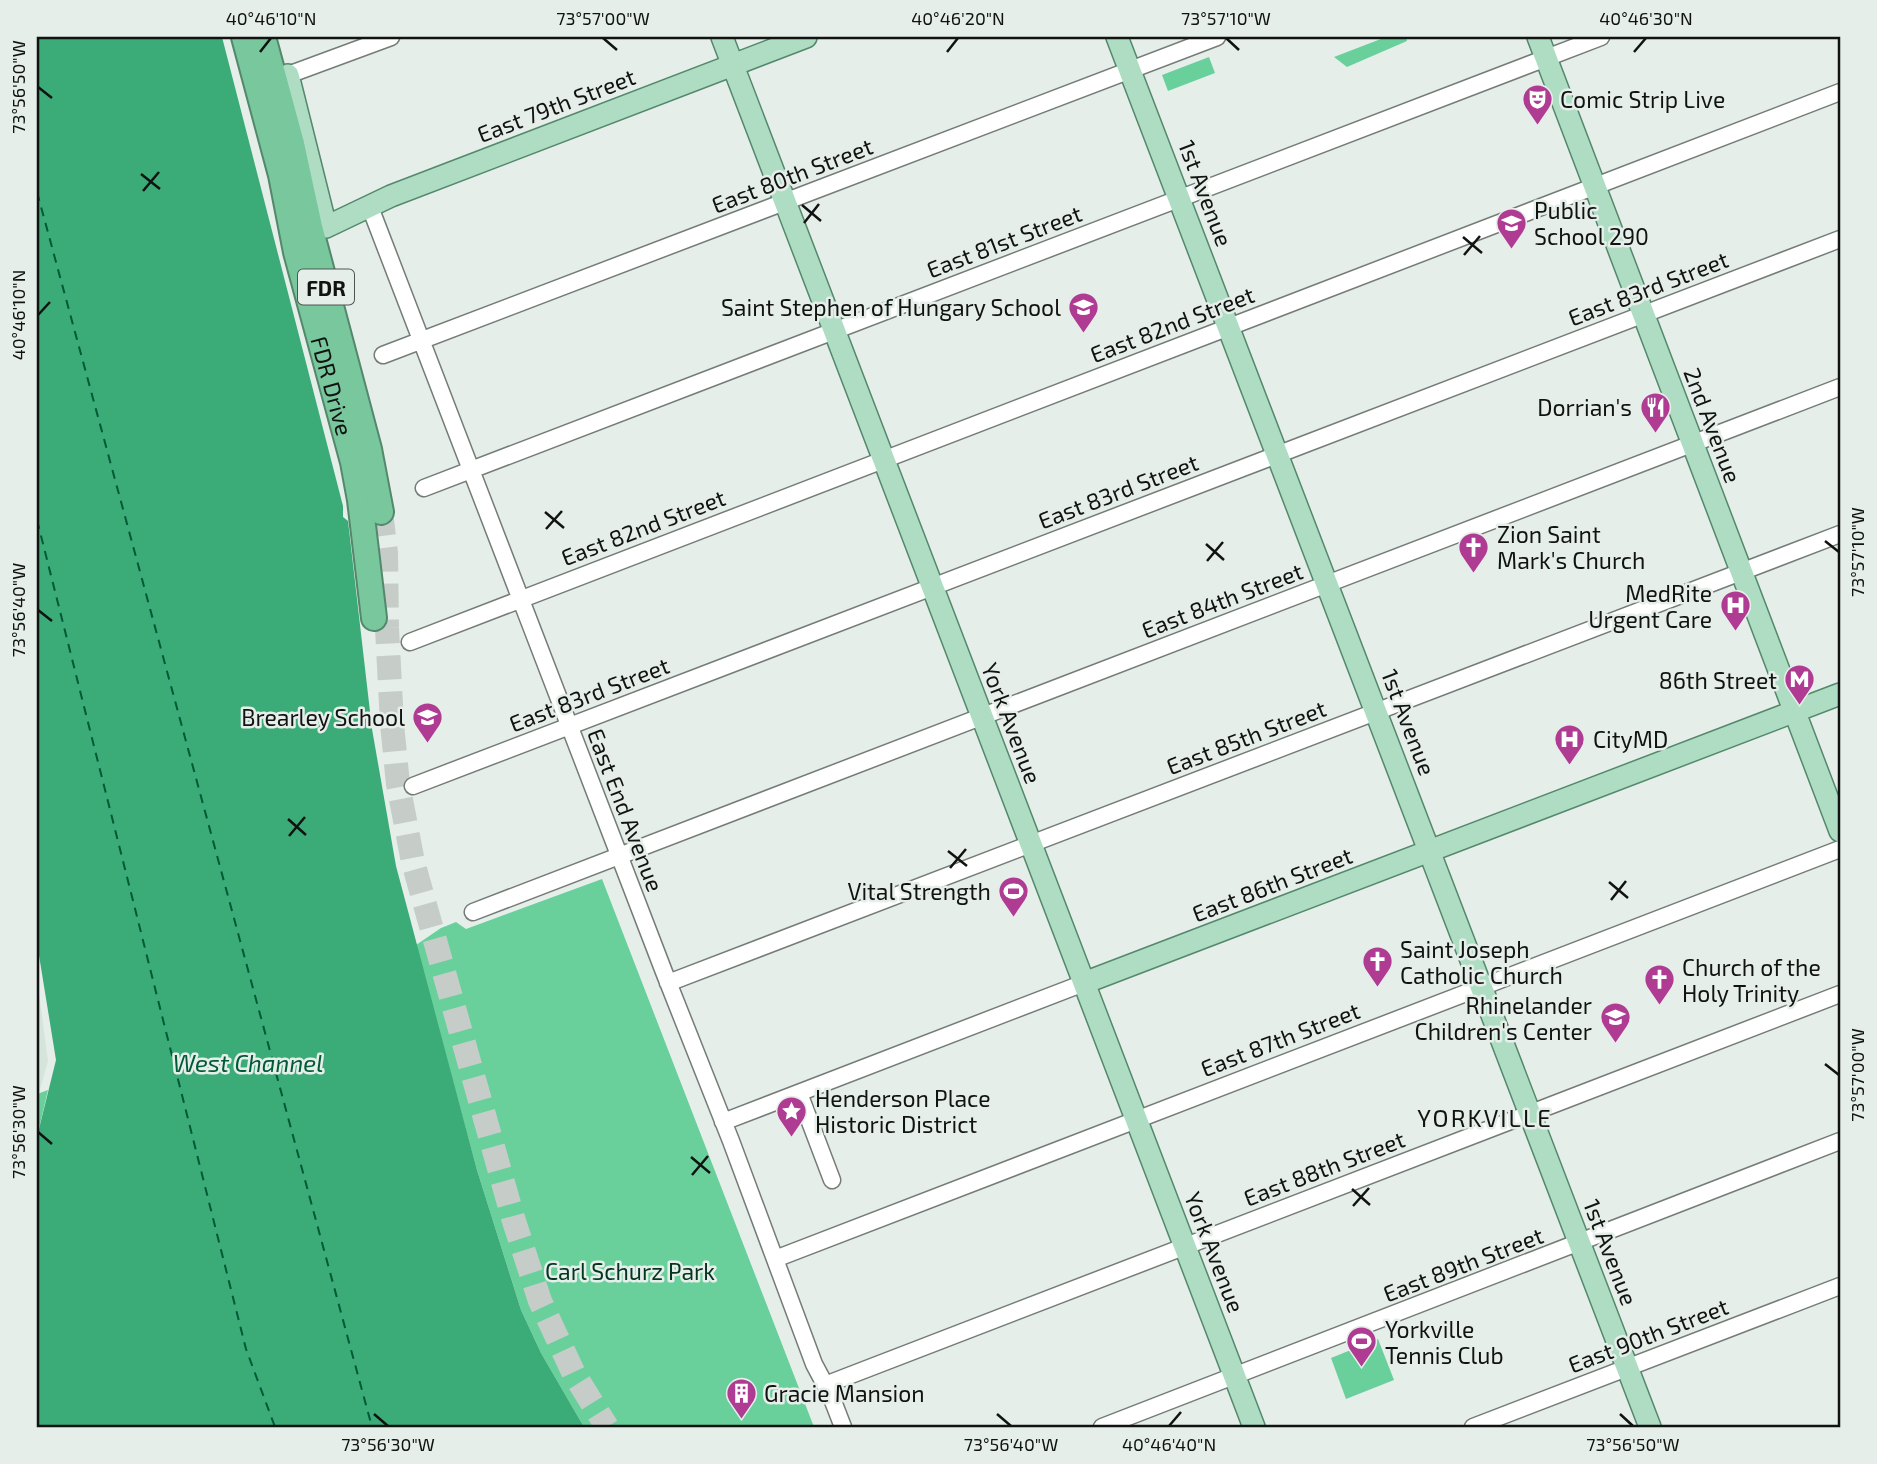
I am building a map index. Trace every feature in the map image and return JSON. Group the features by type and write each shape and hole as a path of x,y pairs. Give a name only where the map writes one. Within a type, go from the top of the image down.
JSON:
{"highway":[{"name":"FDR Drive","path":"244,37 281,175 296,252 353,462 374,618"},
{"name":"FDR Drive","path":"263,37 369,449 381,512"},
{"path":"278,37 289,75"}],"main road":[{"name":"York Avenue","path":"722,37 1254,1427"},
{"name":"East 79th Street","path":"289,75 326,227 391,196 806,37"},
{"name":"1st Avenue","path":"1117,37 1650,1427"},
{"name":"2nd Avenue","path":"1538,37 1840,831"},
{"name":"East 86th Street","path":"1084,983 1840,694"}],"street":[{"path":"289,75 391,37"},
{"name":"East 80th Street","path":"383,355 1217,37"},
{"name":"East 81st Street","path":"424,488 1601,37"},
{"name":"East 82nd Street","path":"410,642 1840,92"},
{"name":"East End Avenue","path":"370,207 814,1364 843,1427"},
{"name":"East 83rd Street","path":"413,786 1840,239"},
{"name":"East 84th Street","path":"473,912 1840,387"},
{"name":"East 85th Street","path":"668,983 1840,534"},
{"name":"East 87th Street","path":"775,1259 1840,849"},
{"name":"East 86th Street","path":"723,1122 1084,983"},
{"name":"East 88th Street","path":"825,1385 1840,994"},
{"path":"799,1093 832,1180"},
{"name":"East 89th Street","path":"1102,1427 1840,1141"},
{"name":"East 90th Street","path":"1473,1427 1840,1286"}],"shaded area":[{"path":"37,978 48,1061 37,1094"}],"green space":[{"path":"1386,37 1406,37 1407,41 1347,67 1334,57"},
{"path":"1209,57 1215,73 1168,91 1162,75"},
{"name":"Carl Schurz Park","path":"602,879 814,1427 584,1427 541,1353 521,1310 477,1170 416,945 441,928 456,922 466,929"},
{"path":"48,1090 37,1137 37,1094"},
{"name":"Yorkville Tennis Club","path":"1378,1339 1394,1380 1346,1399 1331,1358"}],"water":[{"name":"West Channel","path":"37,37 222,37 343,506 343,517 348,521 372,729 396,866 477,1170 521,1310 541,1353 584,1427 37,1427 37,1137 56,1060 37,943"}],"ferry route":[{"path":"37,192 372,1427"},
{"path":"37,520 246,1349 275,1427"}],"tunnel":[{"path":"381,512 386,553 392,724 398,784 413,862 513,1218 540,1301 574,1374 607,1427"}],"place":[{"name":"Comic Strip Live","path":"1537,126"},
{"name":"Public School 290","path":"1511,250"},
{"name":"Saint Stephen of Hungary School","path":"1084,334"},
{"name":"Dorrian's","path":"1655,434"},
{"name":"Zion Saint Mark's Church","path":"1474,574"},
{"name":"MedRite Urgent Care","path":"1735,633"},
{"name":"86th Street","path":"1800,707"},
{"name":"Brearley School","path":"428,744"},
{"name":"CityMD","path":"1570,766"},
{"name":"Vital Strength","path":"1014,918"},
{"name":"Saint Joseph Catholic Church","path":"1377,989"},
{"name":"Church of the Holy Trinity","path":"1659,1007"},
{"name":"Rhinelander Children's Center","path":"1615,1045"},
{"name":"Henderson Place Historic District","path":"792,1138"},
{"name":"Yorkville Tennis Club","path":"1362,1369"},
{"name":"Gracie Mansion","path":"741,1420"}],"district":[{"name":"YORKVILLE","path":"1485,1117"}]}
